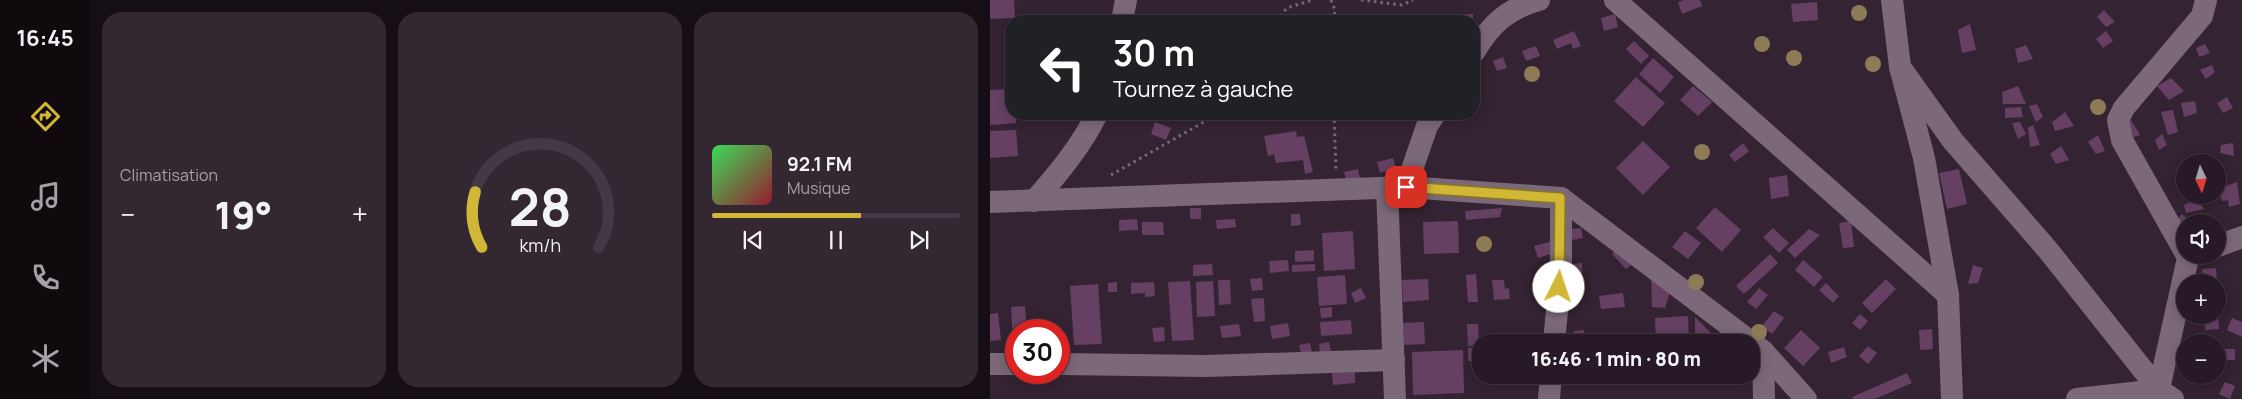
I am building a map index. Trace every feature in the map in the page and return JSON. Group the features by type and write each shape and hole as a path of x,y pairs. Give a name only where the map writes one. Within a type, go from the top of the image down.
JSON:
{"street":[{"path":"1123,15 1126,0"},
{"path":"1480,43 1488,30 1509,13 1524,5 1540,0"},
{"path":"1615,0 1948,295"},
{"path":"1892,0 1900,67 1924,158 1948,295 1952,399"},
{"path":"2176,233 2122,140 2118,120 2124,108 2202,16 2206,0"},
{"path":"1900,67 1953,141 2047,249 2163,396"},
{"path":"1034,201 1059,172 1094,120"},
{"path":"1395,399 1397,188 1431,120"},
{"path":"990,202 1397,188 1560,198 1763,351 1806,399"},
{"path":"1555,334 1561,268 1560,198"},
{"path":"2226,243 2242,237"},
{"path":"2163,396 2187,264"},
{"path":"1763,351 1764,399"},
{"path":"1070,364 1205,366 1394,360"},
{"path":"990,364 1005,364"},
{"path":"1549,399 1550,384"},
{"path":"2077,399 2163,396"}],"path":[{"path":"1281,15 1287,8 1312,0"},
{"path":"1331,0 1335,10 1335,15"},
{"path":"1361,0 1402,4 1413,0"},
{"path":"1108,177 1208,120"},
{"path":"1334,120 1337,190"}],"building":[{"path":"990,0 1014,0 1015,15 1005,15 1005,18 990,19"},
{"path":"1700,0 1702,6 1682,14 1678,2"},
{"path":"1817,2 1818,20 1793,22 1791,4"},
{"path":"2104,10 2115,22 2106,27 2097,17"},
{"path":"1615,14 1618,27 1604,31 1601,18"},
{"path":"1970,24 1976,50 1962,53 1958,30"},
{"path":"1574,31 1581,46 1573,49 1571,43 1557,49 1553,40"},
{"path":"2106,31 2113,41 2103,48 2096,39"},
{"path":"1634,41 1649,56 1641,64 1626,49"},
{"path":"2205,44 2210,53 2199,57 2196,48"},
{"path":"2026,45 2033,59 2018,63 2015,49"},
{"path":"1536,46 1540,56 1526,61 1522,51"},
{"path":"1503,57 1507,68 1497,71 1493,61"},
{"path":"1653,58 1674,77 1660,93 1639,74"},
{"path":"2212,65 2215,72 2206,79 2200,70"},
{"path":"1636,77 1665,103 1643,127 1614,101"},
{"path":"2171,78 2184,91 2169,100 2157,86"},
{"path":"1693,86 1712,102 1698,116 1680,100"},
{"path":"2018,86 2026,104 2003,104 2002,92"},
{"path":"1005,89 1005,120 1016,120 1016,123 990,125 990,90"},
{"path":"2227,97 2233,108 2223,113 2217,103"},
{"path":"2195,101 2197,113 2184,117 2181,103"},
{"path":"2037,104 2043,117 2036,122 2029,106"},
{"path":"2021,107 2023,117 2005,118 2005,108"},
{"path":"2173,110 2178,132 2168,135 2161,112"},
{"path":"2065,112 2074,126 2055,131 2052,122"},
{"path":"2131,120 2140,135 2125,140 2122,128"},
{"path":"1155,122 1171,128 1166,140 1151,134"},
{"path":"2020,122 2026,134 2018,139 2012,123"},
{"path":"2033,125 2040,145 2030,147 2028,128"},
{"path":"1016,130 1018,156 990,158 990,131"},
{"path":"1296,131 1297,137 1304,136 1313,172 1305,174 1303,160 1276,163 1274,154 1268,156 1264,136"},
{"path":"2162,134 2167,145 2159,150 2155,140"},
{"path":"2098,135 2105,151 2096,154 2088,142"},
{"path":"1643,141 1670,167 1643,195 1616,168"},
{"path":"1743,143 1749,151 1735,162 1729,155"},
{"path":"2233,143 2234,156 2220,153 2221,145"},
{"path":"2061,146 2069,160 2056,164 2050,154"},
{"path":"1393,158 1396,169 1380,173 1377,162"},
{"path":"1358,169 1360,179 1347,183 1344,172"},
{"path":"1959,169 1967,204 1947,209 1939,173"},
{"path":"1787,175 1789,196 1771,199 1769,178"},
{"path":"2237,182 2240,204 2229,207 2228,200 2226,200 2226,186"},
{"path":"2200,204 2204,209 2186,213 2184,205"},
{"path":"1715,207 1741,230 1722,252 1696,228"},
{"path":"1190,208 1201,208 1201,219 1190,219"},
{"path":"1502,208 1500,217 1466,220 1465,211"},
{"path":"1291,214 1300,214 1301,225 1291,226"},
{"path":"1137,219 1138,230 1119,231 1119,220"},
{"path":"1235,219 1236,227 1217,229 1216,220"},
{"path":"1458,221 1459,253 1424,254 1423,222"},
{"path":"1851,221 1854,247 1843,248 1839,223"},
{"path":"1142,222 1163,222 1164,235 1142,235"},
{"path":"1581,228 1583,238 1572,240 1571,229"},
{"path":"1773,228 1789,243 1779,253 1763,237"},
{"path":"1809,229 1820,235 1795,258 1787,250"},
{"path":"1353,231 1355,269 1324,271 1322,233"},
{"path":"1685,231 1701,243 1688,259 1672,247"},
{"path":"1553,241 1557,252 1538,258 1534,246"},
{"path":"1618,247 1633,263 1626,269 1612,254"},
{"path":"1314,250 1314,261 1295,262 1295,251"},
{"path":"1770,254 1778,263 1744,294 1736,286"},
{"path":"1288,260 1289,271 1270,273 1269,261"},
{"path":"1803,260 1823,277 1814,287 1795,270"},
{"path":"1582,263 1583,283 1573,284 1572,264"},
{"path":"1212,264 1213,275 1193,276 1193,265"},
{"path":"1315,264 1315,271 1292,272 1292,265"},
{"path":"1973,265 1983,268 1978,283 1968,284"},
{"path":"2216,268 2216,274 2202,274 2202,269"},
{"path":"1476,274 1478,302 1468,302 1466,275"},
{"path":"1345,275 1347,304 1319,306 1317,277"},
{"path":"1651,276 1670,292 1665,308 1652,307"},
{"path":"1262,278 1263,290 1252,291 1250,279"},
{"path":"1428,279 1429,300 1403,302 1402,280"},
{"path":"1886,279 1896,289 1872,313 1862,303"},
{"path":"1218,280 1230,280 1231,304 1219,305"},
{"path":"1492,280 1504,280 1505,289 1509,288 1510,299 1494,300"},
{"path":"1190,281 1194,340 1172,341 1168,282"},
{"path":"1213,281 1215,316 1197,317 1196,282"},
{"path":"1117,282 1117,292 1108,292 1108,283"},
{"path":"1154,282 1155,296 1145,297 1145,293 1131,294 1131,283"},
{"path":"1826,283 1839,296 1833,303 1819,290"},
{"path":"1098,284 1102,344 1074,345 1070,286"},
{"path":"1361,288 1366,298 1355,303 1351,293"},
{"path":"1759,288 1768,295 1756,309 1747,302"},
{"path":"1623,293 1625,307 1601,309 1599,296"},
{"path":"1264,298 1265,321 1254,322 1251,299"},
{"path":"1025,306 1026,319 1012,319 1011,307"},
{"path":"1332,307 1332,317 1321,318 1320,308"},
{"path":"1774,311 1784,318 1772,334 1762,326"},
{"path":"998,313 1001,340 990,341 990,314"},
{"path":"1860,314 1868,321 1860,330 1852,323"},
{"path":"1688,316 1689,334 1656,334 1655,318"},
{"path":"1695,317 1712,334 1695,334"},
{"path":"2232,318 2242,322 2242,337 2227,330"},
{"path":"1351,320 1352,334 1321,336 1320,322"},
{"path":"1424,322 1425,344 1404,345 1403,323"},
{"path":"1288,323 1290,336 1272,339 1270,326"},
{"path":"1239,324 1241,336 1222,338 1220,326"},
{"path":"1467,324 1478,324 1478,334 1472,334 1472,346 1468,346"},
{"path":"2205,324 2219,324 2219,329 2205,330"},
{"path":"1164,327 1165,341 1154,342 1152,328"},
{"path":"1932,329 1933,349 1920,350 1919,330"},
{"path":"1584,330 1584,334 1574,334 1574,331"},
{"path":"1801,330 1820,348 1803,366 1784,348"},
{"path":"1329,342 1331,351 1320,353 1319,344"},
{"path":"1310,343 1313,356 1302,358 1299,345"},
{"path":"1868,346 1877,353 1868,364 1859,356"},
{"path":"1844,347 1847,357 1831,363 1828,352"},
{"path":"1468,348 1472,348 1472,361 1468,361"},
{"path":"2226,349 2235,349 2235,360 2226,360"},
{"path":"1463,350 1464,393 1413,395 1412,352"},
{"path":"1355,372 1355,383 1333,385 1332,373"},
{"path":"1907,373 1912,383 1875,399 1853,399 1852,397"},
{"path":"2226,382 2235,386 2230,399 2219,394"}],"route":[{"path":"1406,187 1560,198 1561,268 1559,287"}]}
